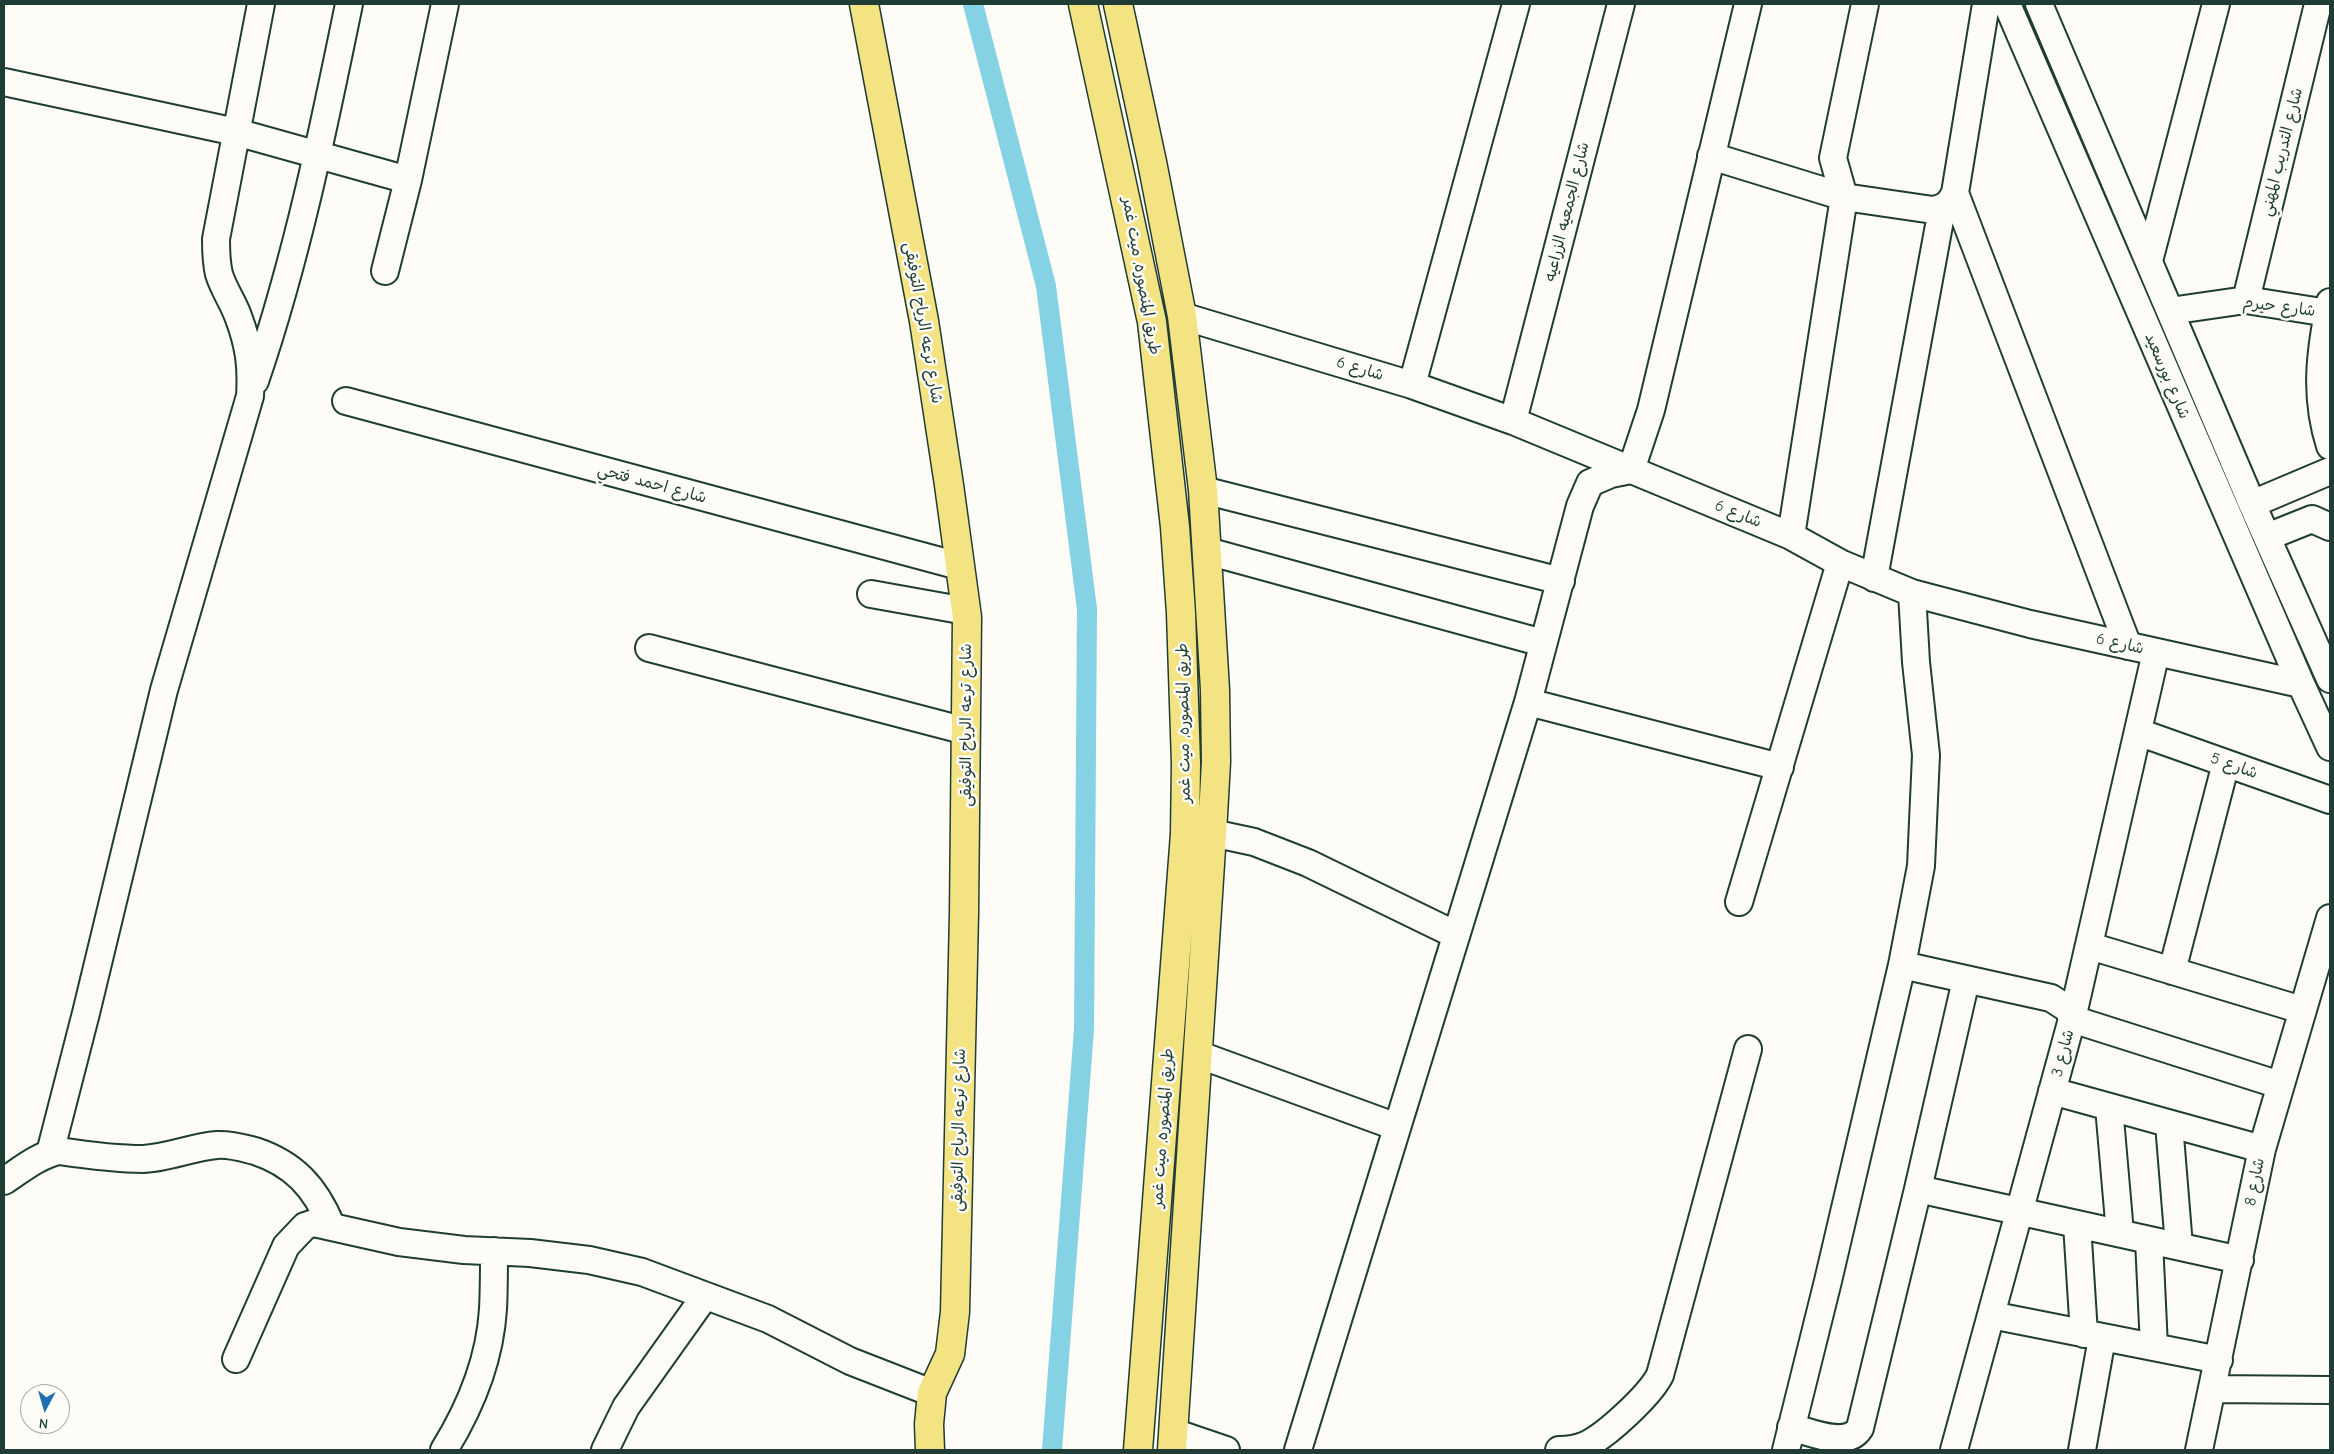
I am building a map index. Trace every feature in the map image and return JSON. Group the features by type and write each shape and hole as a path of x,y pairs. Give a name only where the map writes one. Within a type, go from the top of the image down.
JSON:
{"main road":[{"name":"شارع ترعه الرياح التوفيقى","path":"864,4 924,321 950,485 966,611 966,731 956,1312 950,1354 932,1393 929,1424 930,1450"},
{"name":"طريق المنصوره, ميت غمر","path":"1083,4 1152,322 1176,537 1185,693 1186,764 1178,929 1138,1450"},
{"name":"طريق المنصوره, ميت غمر","path":"1118,4 1152,162 1182,316 1203,490 1215,690 1216,762 1173,1441"},
{"path":"1152,322 1182,316"}],"street":[{"path":"250,396 252,369 250,353 238,315 220,276 216,259 216,239 261,4"},
{"path":"50,1153 164,690 250,396 278,309 318,155 348,4"},
{"path":"385,271 408,180 445,4"},
{"path":"1412,385 1516,4"},
{"name":"شارع الجمعيه الزراعيه","path":"1513,421 1621,4"},
{"path":"1298,1450 1528,702 1580,506 1590,484 1611,474 1631,470 1651,410 1748,4"},
{"path":"1791,536 1844,197 1832,158 1865,4"},
{"path":"1874,578 1986,4"},
{"name":"شارع بورسعيد","path":"2006,4 2301,684 2330,745"},
{"name":"شارع بورسعيد","path":"2039,4 2252,504 2330,678"},
{"path":"2149,261 2216,4"},
{"path":"2318,4 2330,7"},
{"name":"شارع التدريب المهني","path":"2246,300 2318,4"},
{"path":"4,82 236,132 408,180"},
{"path":"1711,156 1844,197 1933,210 1949,201"},
{"path":"1949,201 2128,646"},
{"name":"شارع حيرم","path":"2170,312 2246,300 2329,308"},
{"path":"2329,308 2320,352 2319,391 2325,431 2330,446"},
{"name":"شارع 6","path":"1182,316 1412,385 1513,421 1791,536 1840,562 1912,593 2030,624 2301,684"},
{"name":"شارع احمد فتحي","path":"346,401 959,566"},
{"path":"2252,504 2330,471"},
{"path":"1203,490 1561,581"},
{"path":"2267,537 2312,519 2330,527"},
{"path":"1207,551 1543,644"},
{"path":"1739,902 1840,562"},
{"path":"1912,593 1916,662 1926,755 1921,866 1902,965 1828,1281 1788,1439 1843,1439 1853,1436 1860,1428 1966,980"},
{"path":"871,594 966,611"},
{"path":"649,648 966,731"},
{"name":"شارع 3","path":"1954,1450 2072,1019 2156,652"},
{"path":"1528,702 1780,767"},
{"name":"شارع 5","path":"2138,732 2330,800"},
{"path":"2172,971 2226,764"},
{"path":"1212,833 1254,842 1308,862 1456,935"},
{"name":"شارع 8","path":"2200,1450 2262,1150 2330,918"},
{"path":"2090,946 2302,1010"},
{"path":"1902,965 2052,998 2068,1009 2072,1019 2280,1085"},
{"path":"1559,1450 1577,1448 1594,1440 1644,1399 1660,1375 1748,1049"},
{"path":"1197,1054 1397,1127"},
{"path":"2052,1091 2262,1150"},
{"path":"2109,1107 2120,1233"},
{"path":"2169,1124 2179,1246"},
{"path":"4,1181 50,1153 59,1151 142,1159 164,1157 218,1145 244,1148 272,1157 291,1169 307,1184 322,1203 331,1225"},
{"path":"1918,1189 2240,1260"},
{"path":"236,1358 286,1246 305,1226 314,1223 331,1225 363,1235 399,1242 530,1253 607,1264 642,1272 768,1319 850,1361 932,1393"},
{"path":"2077,1224 2093,1336 2082,1450"},
{"path":"2149,1240 2154,1347"},
{"path":"444,1450 459,1426 474,1390 486,1353 493,1310 494,1251"},
{"path":"605,1450 626,1407 705,1296"},
{"path":"1991,1315 2219,1360"},
{"path":"2213,1389 2330,1390"},
{"path":"1173,1441 1226,1450"}],"waterway":[{"path":"973,4 1046,286 1087,609 1084,1029 1052,1450"}]}
